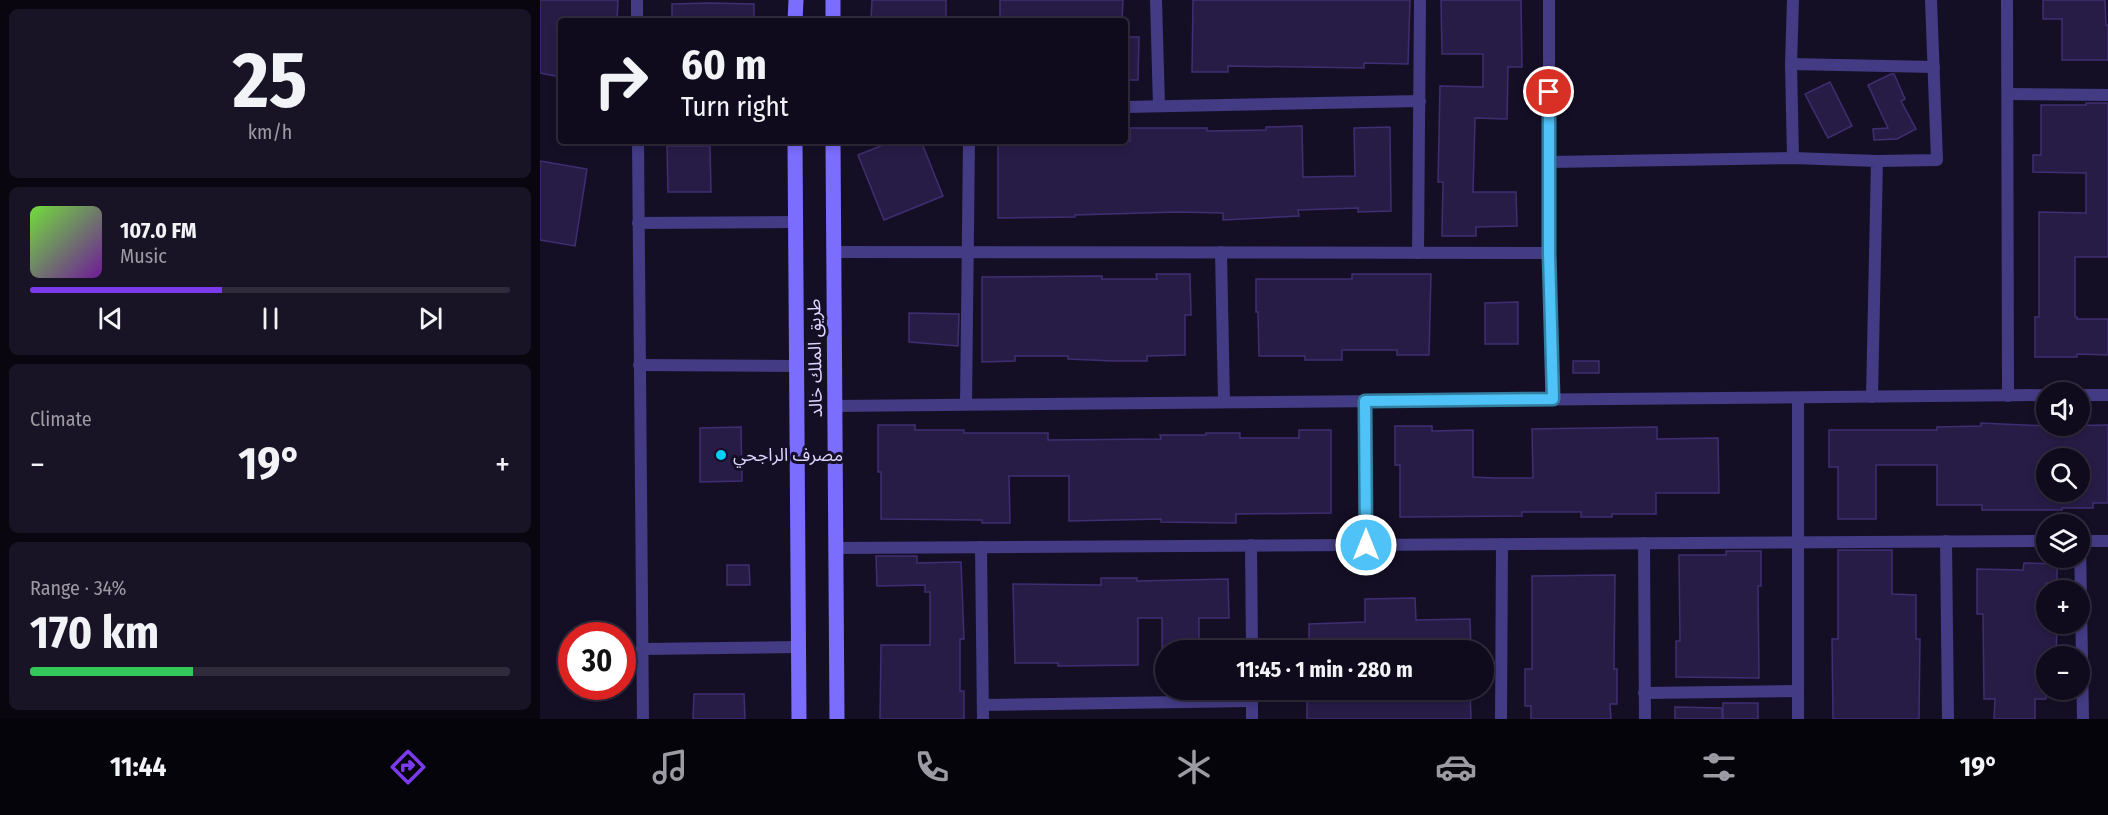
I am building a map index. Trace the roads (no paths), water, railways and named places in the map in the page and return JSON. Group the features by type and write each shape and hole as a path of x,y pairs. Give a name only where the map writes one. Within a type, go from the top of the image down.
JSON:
{"main road":[{"path":"795,18 796,0"},
{"path":"833,0 833,18"},
{"name":"طريق الملك خالد","path":"795,144 799,719"},
{"name":"طريق الملك خالد","path":"833,144 837,719"}],"street":[{"path":"637,0 637,18"},
{"path":"1156,0 1159,106"},
{"path":"1418,253 1420,0"},
{"path":"1549,0 1549,253 1553,399"},
{"path":"1793,0 1791,64 1793,159"},
{"path":"1549,162 1937,160 1931,0"},
{"path":"2007,0 2008,396"},
{"path":"1791,64 1934,67"},
{"path":"2008,94 2108,95"},
{"path":"1128,107 1420,101"},
{"path":"638,144 643,719"},
{"path":"966,404 969,144"},
{"path":"1872,397 1877,161"},
{"path":"638,223 796,222"},
{"path":"834,252 1549,253"},
{"path":"1221,252 1224,402"},
{"path":"639,365 796,366"},
{"path":"2090,395 2108,395"},
{"path":"835,406 2036,396"},
{"path":"1798,398 1798,719"},
{"path":"1365,401 1366,545"},
{"path":"836,548 2036,541"},
{"path":"2090,541 2108,541"},
{"path":"1946,542 1948,719"},
{"path":"1644,543 1645,719"},
{"path":"1501,719 1502,544"},
{"path":"1251,545 1252,640"},
{"path":"981,547 983,719"},
{"path":"2080,568 2083,719"},
{"path":"642,649 798,647"},
{"path":"1644,693 1798,691"},
{"path":"983,705 1155,699"},
{"path":"1252,700 1252,719"}],"place":[{"name":"مصرف الراجحي","path":"721,455"}]}
